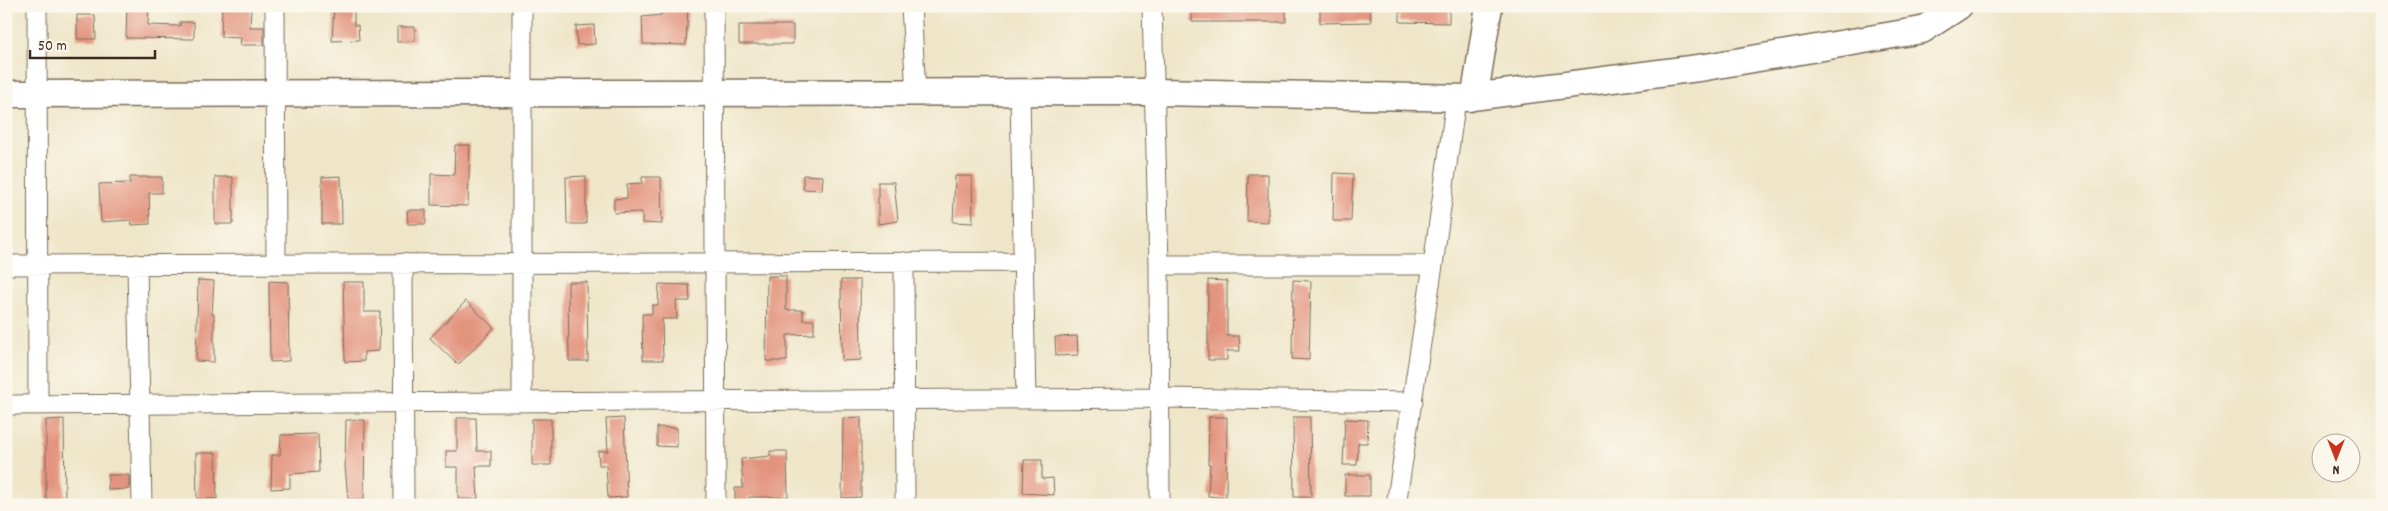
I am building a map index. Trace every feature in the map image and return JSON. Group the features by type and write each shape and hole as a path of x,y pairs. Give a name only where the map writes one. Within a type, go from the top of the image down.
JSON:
{"street":[{"path":"37,6 36,264 38,405"},
{"path":"275,6 276,264"},
{"path":"522,6 524,93 522,402"},
{"path":"714,6 716,505"},
{"path":"912,6 916,94"},
{"path":"1152,6 1159,265 1160,505"},
{"path":"1464,98 1474,94 1489,6"},
{"path":"6,94 1020,94 1154,92 1464,98 1706,67 1922,30 1959,6"},
{"path":"1020,94 1026,399"},
{"path":"1396,505 1433,265 1464,98"},
{"path":"904,262 905,505"},
{"path":"6,264 1023,262"},
{"path":"403,263 404,505"},
{"path":"137,264 142,403 142,505"},
{"path":"1159,265 1433,265"},
{"path":"6,405 1159,398 1413,402"}],"building":[{"path":"127,6 149,6 148,25 180,26 180,22 194,22 194,39 126,38"},
{"path":"222,6 251,8 250,27 264,27 264,45 240,45 241,38 221,37"},
{"path":"334,6 354,6 354,25 358,25 359,40 332,41"},
{"path":"661,6 688,6 686,45 643,44 642,17 661,15"},
{"path":"1192,6 1286,6 1286,22 1192,22"},
{"path":"1320,6 1370,6 1371,22 1320,23"},
{"path":"1400,6 1449,6 1449,23 1400,22"},
{"path":"77,15 95,15 96,39 77,39"},
{"path":"594,25 595,44 577,45 576,26"},
{"path":"739,25 793,25 793,44 739,44"},
{"path":"397,27 415,27 415,41 397,42"},
{"path":"455,145 470,145 468,206 431,205 431,174 454,175"},
{"path":"1334,173 1353,174 1351,221 1333,221"},
{"path":"1248,174 1268,174 1268,222 1247,221"},
{"path":"803,175 823,176 822,190 803,189"},
{"path":"341,176 342,224 322,224 322,177"},
{"path":"586,176 586,224 567,224 566,177"},
{"path":"955,176 972,176 973,223 953,222"},
{"path":"130,177 162,177 162,193 149,193 150,224 132,225 131,220 101,222 99,184 130,183"},
{"path":"215,177 233,177 233,224 215,224"},
{"path":"642,177 661,177 662,224 642,223 642,212 614,213 614,199 627,198 627,184 642,183"},
{"path":"878,182 894,182 898,221 878,224"},
{"path":"407,210 426,210 426,224 408,224"},
{"path":"767,276 786,276 786,310 803,310 803,320 814,320 814,334 787,335 787,361 766,361"},
{"path":"198,280 214,281 212,314 214,314 214,362 196,361"},
{"path":"841,280 860,280 861,360 842,361"},
{"path":"1208,280 1227,281 1227,336 1239,336 1240,351 1227,351 1227,360 1208,360"},
{"path":"1293,280 1311,281 1309,360 1292,359"},
{"path":"269,281 288,282 289,361 270,362"},
{"path":"343,282 364,282 364,312 380,312 379,351 364,352 364,361 345,362"},
{"path":"568,282 587,282 588,361 569,361"},
{"path":"659,284 689,285 690,301 676,301 677,319 662,319 663,360 643,360 642,314 652,314 652,305 658,305"},
{"path":"466,301 494,328 458,365 430,338"},
{"path":"1077,336 1078,355 1056,356 1055,337"},
{"path":"861,417 861,497 842,498 843,418"},
{"path":"1209,417 1227,417 1226,498 1208,496 1210,464 1208,464"},
{"path":"1293,417 1310,417 1311,497 1294,497"},
{"path":"457,418 476,418 477,451 491,451 491,466 476,466 478,499 458,499 458,467 446,467 446,451 457,451"},
{"path":"624,418 627,497 608,498 606,465 599,465 598,451 608,451 606,419"},
{"path":"64,419 65,500 46,499 46,420"},
{"path":"532,419 551,419 551,465 532,465"},
{"path":"1345,419 1368,420 1367,443 1358,443 1357,465 1343,465"},
{"path":"346,420 365,420 364,499 348,499 345,466"},
{"path":"657,427 677,428 677,447 657,446"},
{"path":"318,434 319,472 290,474 290,488 271,489 272,455 280,455 281,435"},
{"path":"770,451 787,451 788,497 749,497 749,505 735,505 735,488 743,488 741,459 770,456"},
{"path":"196,453 216,453 217,499 197,499"},
{"path":"1024,460 1042,460 1042,479 1053,478 1054,495 1023,493"},
{"path":"108,475 129,475 129,489 108,490"},
{"path":"1345,475 1370,475 1370,496 1345,496"}]}
